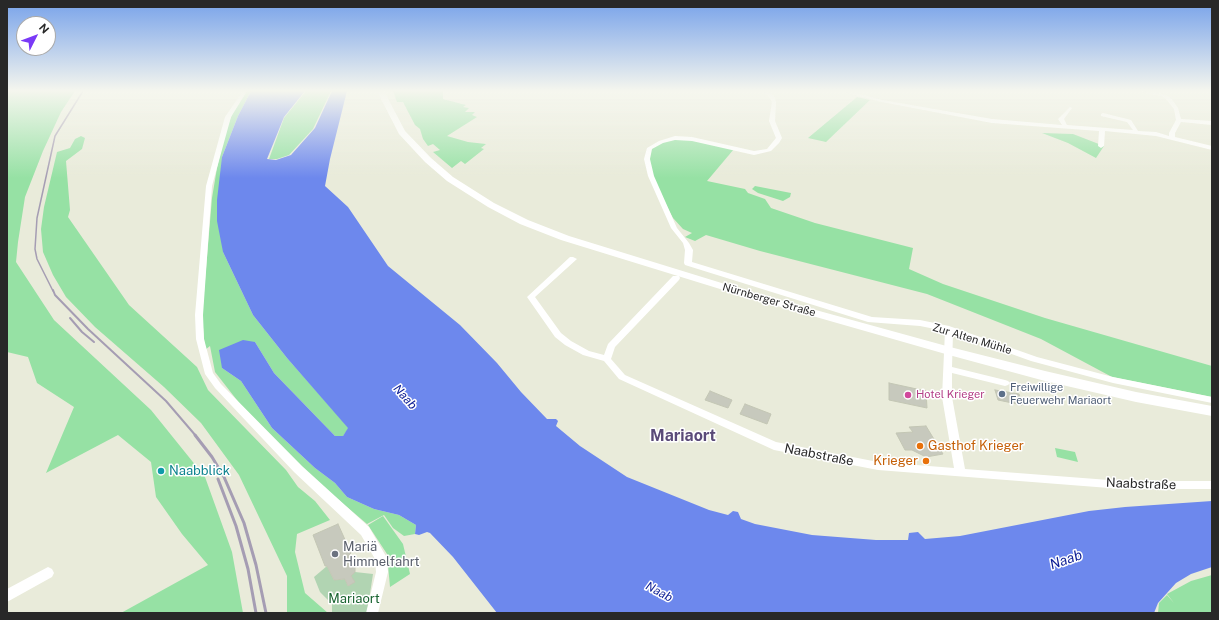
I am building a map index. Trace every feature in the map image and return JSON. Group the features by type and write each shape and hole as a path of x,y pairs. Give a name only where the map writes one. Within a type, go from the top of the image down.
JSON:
{"main road":[{"name":"Nürnberger Straße","path":"396,120 402,132 428,160 450,179 491,205 524,222 565,238 675,272 949,351 1136,397 1212,411"}],"street":[{"path":"227,120 209,186 199,315 200,339 209,374 218,386 298,469 365,531 380,558 382,572 372,613"},
{"name":"Zur Alten Mühle","path":"772,120 779,138 769,150 758,153 692,139 676,138 661,142 650,148 647,159 651,176 674,228 689,250 686,266 871,320 920,323 949,330 1034,358 1099,376 1212,400"},
{"path":"986,120 1066,128 1137,131 1172,136 1212,148"},
{"path":"1062,120 1066,128"},
{"path":"1125,120 1129,121 1137,131"},
{"path":"1172,136 1179,120 1212,123"},
{"path":"1101,146 1102,130"},
{"path":"573,259 530,297 551,327 568,343 586,353 607,359 611,346 676,278"},
{"path":"949,330 947,397 960,472"},
{"name":"Naabstraße","path":"607,359 622,377 774,446 878,466 1122,484 1212,485"},
{"path":"948,369 1005,383"},
{"path":"7,596 48,573"}],"green space":[{"path":"7,120 57,120 43,151 25,197 16,262 54,320 151,410 205,477 232,552 243,613 121,613 208,565 182,534 156,497 151,462 118,435 46,473 74,407 37,383 28,357 7,352"},
{"path":"230,120 236,120 222,157 223,252 253,315 287,358 349,428 343,436 335,436 274,373 255,342 222,368 241,381 272,428 315,468 335,483 347,497 374,509 399,515 416,525 415,534 404,536 393,528 384,515 367,524 307,473 240,404 215,372 210,346 205,350 202,316 212,198 225,133"},
{"path":"283,120 317,120 313,129 289,155 277,159 269,159"},
{"path":"412,120 472,120 447,136 468,142 486,144 481,148 484,149 465,164 461,161 452,168 433,152 440,150 433,144 428,146 423,139 420,129 415,125"},
{"path":"830,120 849,120 826,142 808,138"},
{"path":"1042,133 1073,134 1104,146 1096,158 1068,143"},
{"path":"81,136 85,138 82,149 66,161 70,210 68,217 129,305 197,367 208,390 286,470 298,487 315,501 330,520 297,534 295,552 305,593 328,613 287,613 287,576 239,475 201,423 164,387 95,327 66,297 53,275 43,252 41,229 44,207 57,152 70,148 75,139"},
{"path":"681,138 734,149 707,181 745,189 748,193 765,199 771,208 815,223 913,248 909,269 943,284 1045,318 1212,366 1212,397 1112,377 1041,339 927,294 760,251 706,235 695,241 685,237 692,233 683,229 673,218 651,175 649,162 651,148 661,142"},
{"path":"755,186 791,193 790,197 783,201 758,193 752,189"},
{"path":"1055,448 1075,452 1078,462 1057,457"},
{"path":"383,516 403,544 410,574 390,587 387,554 368,525"},
{"name":"Mariaort","path":"327,566 334,580 345,579 348,586 354,582 351,576 355,572 373,574 367,613 332,613 332,604 320,592 314,577"},
{"path":"1212,575 1212,613 1158,613 1159,603 1167,595 1174,603 1167,594 1191,581"}],"water":[{"name":"Naab","path":"236,120 283,120 267,159 276,160 291,155 315,128 319,120 340,120 325,186 348,207 388,266 460,325 497,363 521,392 547,419 556,419 558,421 556,426 580,446 627,477 709,510 728,515 733,511 738,512 741,519 755,524 812,535 876,540 908,540 909,533 918,532 925,539 960,536 1089,511 1212,501 1212,567 1191,574 1176,583 1158,603 1154,613 497,613 453,557 430,533 427,532 419,535 415,534 416,525 399,515 374,509 347,497 335,483 315,468 272,428 241,381 222,368 219,350 243,340 255,342 274,373 335,436 343,436 348,428 287,358 253,315 223,252 217,221 217,200 222,157"}],"building":[{"name":"Hotel Krieger","path":"889,383 926,391 927,408 889,400"},
{"name":"Freiwillige Feuerwehr Mariaort","path":"995,390 1019,394 1022,405 998,400"},
{"path":"710,391 732,400 728,408 705,400"},
{"path":"745,404 771,414 767,424 740,414"},
{"name":"Gasthof Krieger","path":"926,426 943,454 926,457 912,450 905,450 896,433 913,432 909,427"},
{"name":"Mariä Himmelfahrt","path":"338,524 351,553 349,555 355,566 355,572 351,576 355,582 348,586 345,579 334,580 327,566 325,566 313,535"}],"railway":[{"path":"53,291 37,259 35,249 37,218 55,136 65,120"},
{"path":"53,290 55,295 88,329 166,401 196,436"},
{"path":"70,318 82,332 94,342"},
{"path":"195,435 212,457 224,477 244,523 256,565 266,613"},
{"path":"218,479 236,526 248,569 256,613"}],"place":[{"name":"Freiwillige Feuerwehr Mariaort","path":"1002,394"},
{"name":"Hotel Krieger","path":"908,395"},
{"name":"Gasthof Krieger","path":"920,446"},
{"name":"Krieger","path":"926,461"},
{"name":"Naabblick","path":"161,471"},
{"name":"Mariä Himmelfahrt","path":"335,554"}],"district":[{"name":"Mariaort","path":"683,436"}]}
